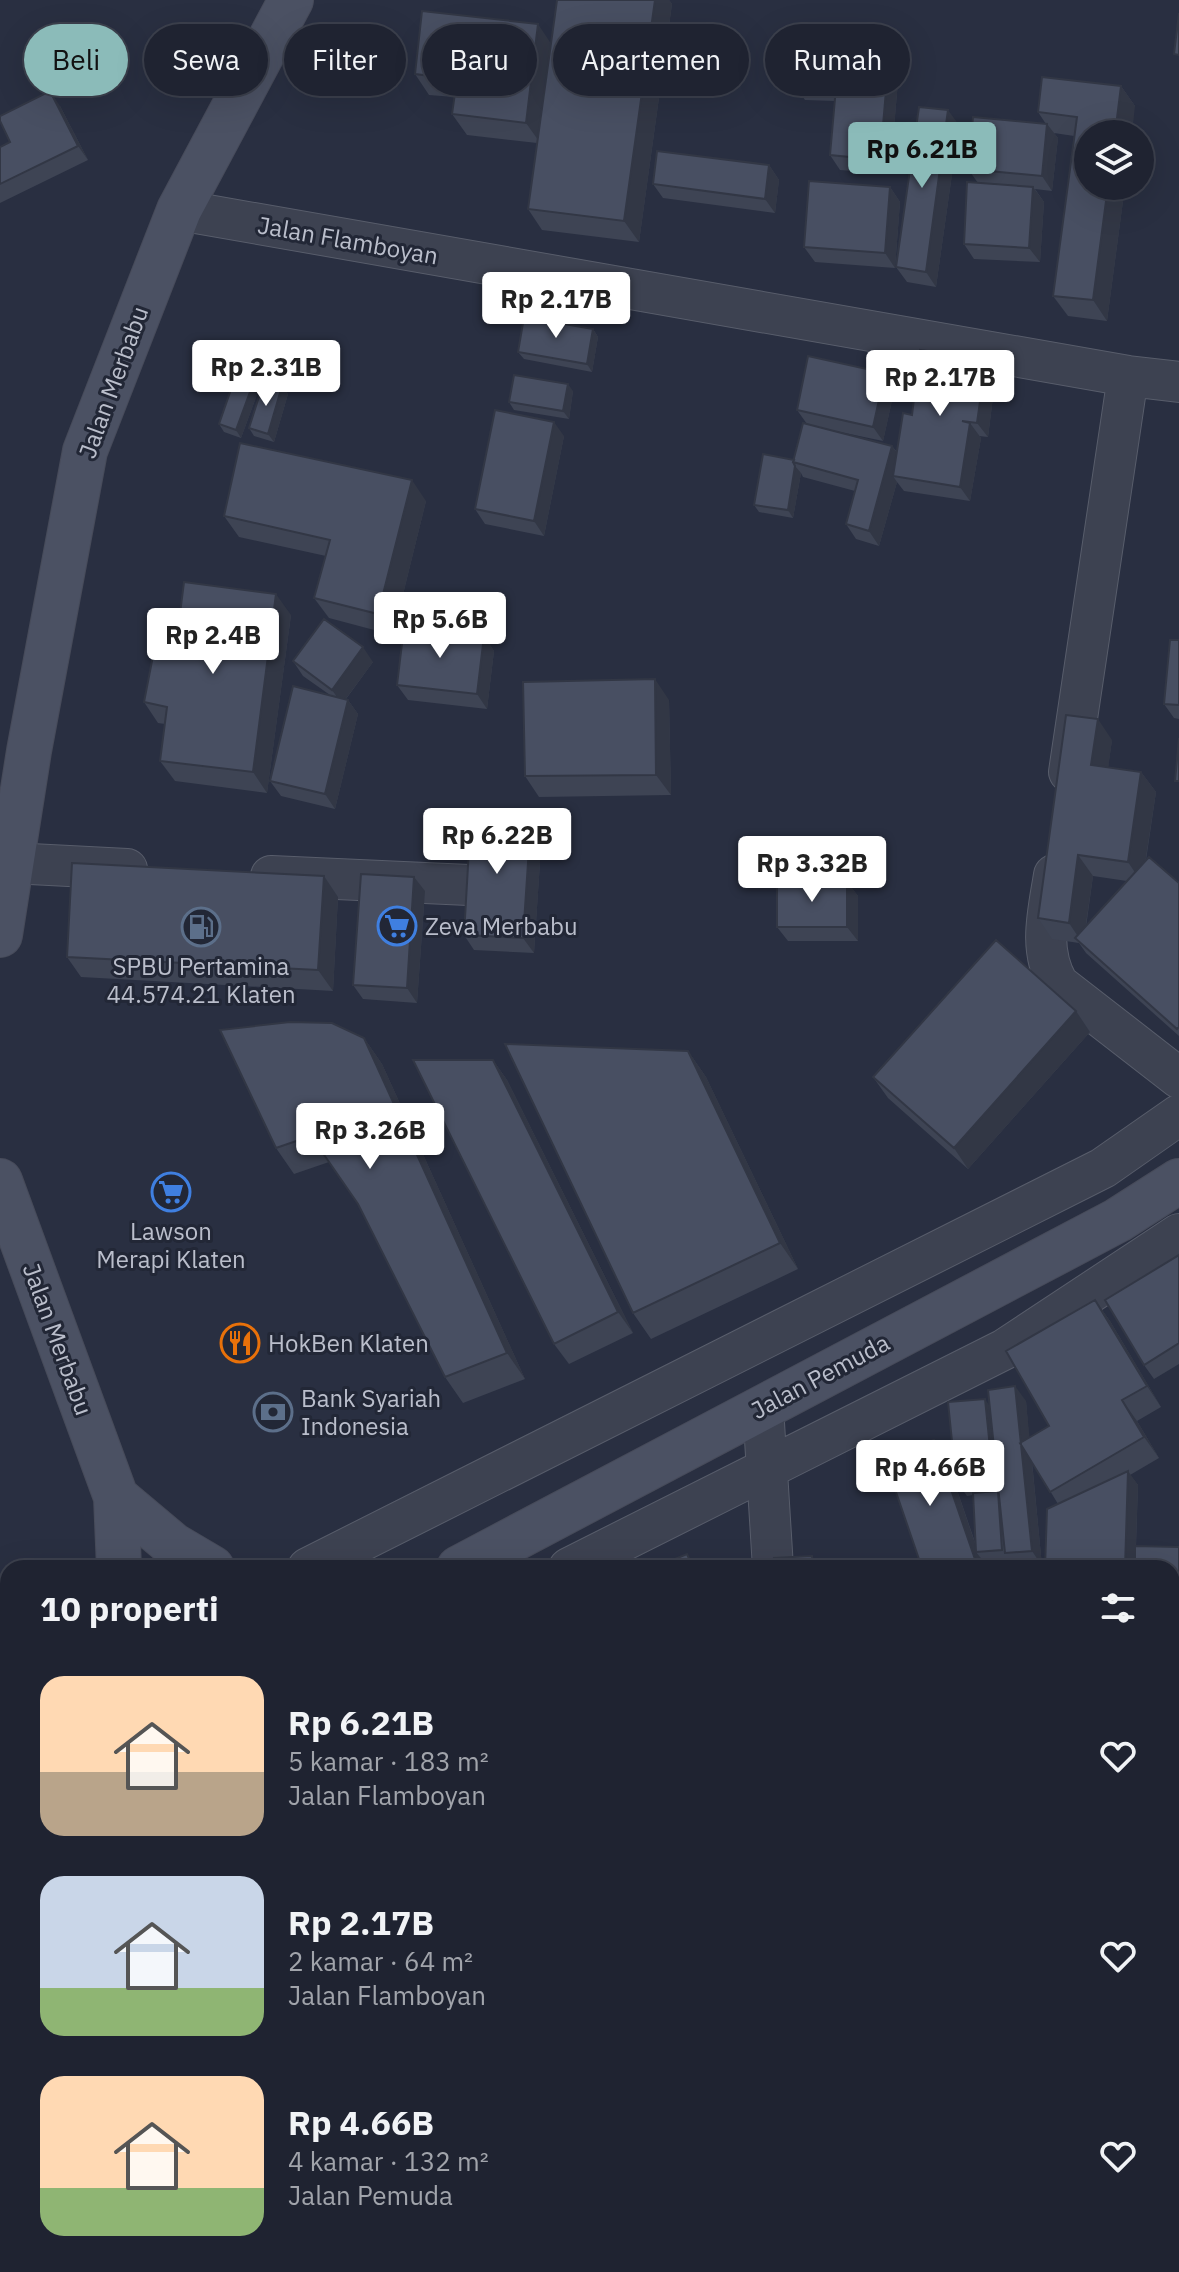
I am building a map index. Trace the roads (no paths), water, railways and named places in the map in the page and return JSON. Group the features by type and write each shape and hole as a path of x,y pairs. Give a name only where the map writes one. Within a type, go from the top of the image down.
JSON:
{"main road":[{"name":"Jalan Merbabu","path":"0,935 11,863 15,757 85,451 179,210 291,0"},
{"name":"Jalan Merbabu","path":"0,1181 116,1497"},
{"name":"Jalan Pemuda","path":"474,1560 1118,1220 1179,1181"},
{"path":"116,1497 119,1560"},
{"path":"116,1497 173,1545 198,1560"}],"street":[{"name":"Jalan Flamboyan","path":"179,210 1128,376 1179,382"},
{"path":"1128,376 1044,950 1048,968 1058,984 1179,1078"},
{"path":"11,863 169,871"},
{"path":"232,874 469,885"},
{"path":"324,1560 1103,1168 1179,1115"},
{"path":"585,1560 1005,1349 1179,1234"},
{"path":"763,1407 773,1560"}],"place":[{"name":"Zeva Merbabu","path":"397,926"},
{"name":"SPBU Pertamina 44.574.21 Klaten","path":"201,927"},
{"name":"Lawson Merapi Klaten","path":"171,1192"},
{"name":"HokBen Klaten","path":"240,1343"},
{"name":"Bank Syariah Indonesia","path":"273,1412"}]}
